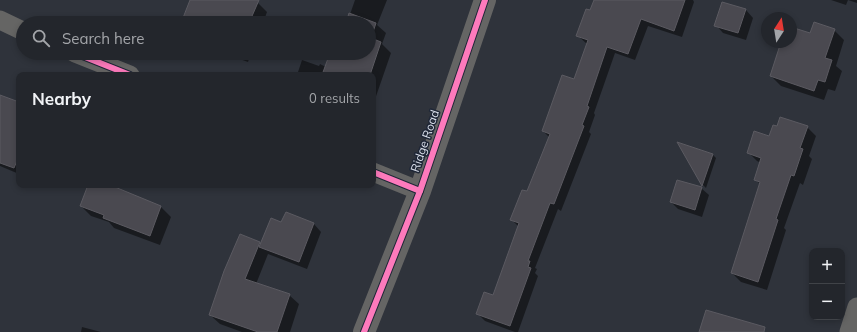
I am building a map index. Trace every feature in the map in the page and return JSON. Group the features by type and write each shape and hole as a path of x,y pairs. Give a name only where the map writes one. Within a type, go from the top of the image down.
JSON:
{"street":[{"name":"Ridge Road","path":"364,332 420,191 485,0"},
{"path":"0,20 16,28"},
{"path":"93,60 123,72"},
{"path":"376,173 420,191"},
{"path":"848,332 857,307"}],"building":[{"path":"190,0 259,0 252,16 184,16"},
{"path":"594,0 685,0 674,31 641,19 628,54 607,47 587,106 589,107 582,125 584,126 554,204 550,203 528,261 530,261 528,267 531,268 510,326 476,314 484,292 493,295 519,223 510,220 522,190 527,191 550,134 542,131 562,75 574,79 588,40 576,36 586,9 590,10"},
{"path":"722,2 746,9 738,33 714,26"},
{"path":"349,13 357,16 348,16"},
{"path":"814,22 835,29 825,58 832,60 825,82 818,80 814,91 770,76 779,48 797,48 797,29 810,33"},
{"path":"376,40 381,42 376,57"},
{"path":"327,60 375,60 371,72 323,72"},
{"path":"0,95 16,101 16,163 14,168 0,163"},
{"path":"780,117 808,126 800,148 803,149 794,176 791,175 776,219 778,220 758,282 731,273 760,182 754,180 761,158 747,153 754,131 769,136 773,125 777,126"},
{"path":"677,142 713,154 702,186"},
{"path":"677,180 702,187 695,210 670,202"},
{"path":"87,188 117,188 161,206 150,236 103,218 104,215 80,206"},
{"path":"286,212 314,223 299,262 259,247 271,218 281,222"},
{"path":"240,234 260,242 245,279 290,294 277,332 258,332 209,315 224,271"},
{"path":"706,310 765,327 764,332 699,332"}],"cycle path":[{"path":"364,332 420,191 485,0"},
{"path":"92,60 122,72"},
{"path":"376,173 420,191"}]}
